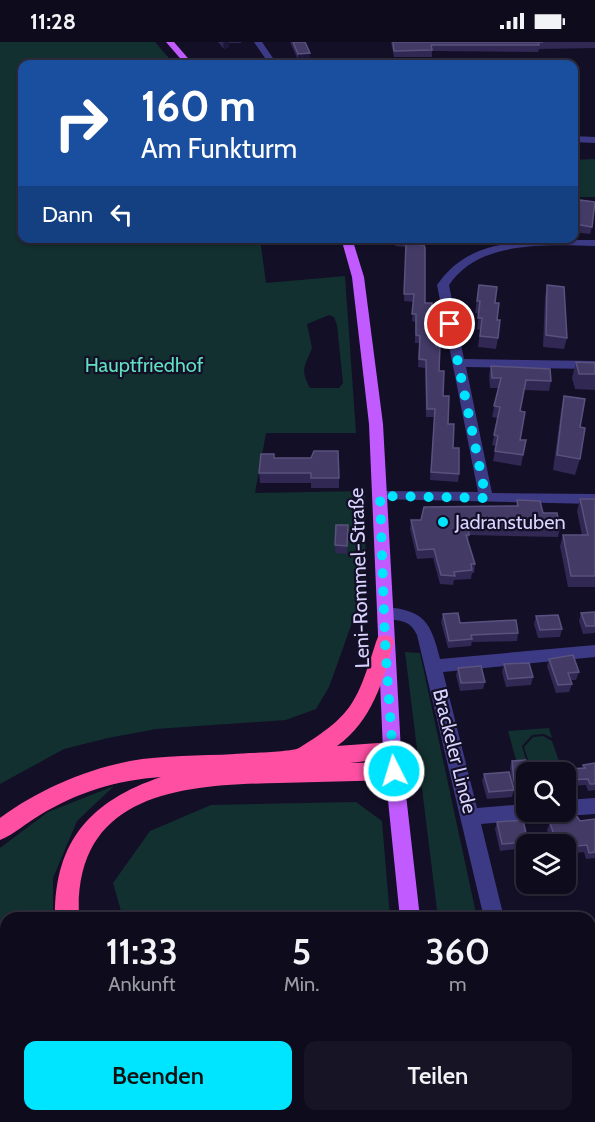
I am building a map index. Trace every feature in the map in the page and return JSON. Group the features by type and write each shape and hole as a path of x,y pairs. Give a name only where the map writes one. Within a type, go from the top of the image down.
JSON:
{"highway":[{"path":"295,757 339,736 357,717 369,694 385,642"},
{"path":"0,830 51,797 105,776 161,766 295,757 393,761"},
{"path":"66,912 67,878 76,852 87,833 121,803 149,790 171,782 393,761"}],"main road":[{"path":"170,42 186,60"},
{"name":"Leni-Rommel-Straße","path":"348,243 358,277 376,424 385,642 393,761 409,912"}],"street":[{"path":"258,42 270,60"},
{"path":"578,139 595,140"},
{"path":"486,498 443,285 453,268 491,251 532,245 595,243"},
{"path":"458,363 595,365"},
{"path":"380,496 595,499"},
{"name":"Brackeler Linde","path":"385,613 411,615 418,620 434,666 493,912"},
{"path":"434,666 595,651"},
{"path":"576,807 595,806"},
{"path":"471,817 516,813"}],"green space":[{"name":"Hauptfriedhof","path":"0,42 155,42 171,60 18,60 18,243 261,243 266,283 345,276 356,433 266,433 255,493 365,491 366,584 329,687 316,709 286,720 156,729 64,749 0,784","holes":["329,315 334,317 337,325 343,383 339,388 310,388 304,371 312,348 307,324"]},
{"path":"595,159 595,197 578,197 578,160"},
{"path":"405,652 420,653 476,912 437,912"},
{"path":"549,728 552,738 544,734 532,735 522,746 527,762 517,762 508,731"},
{"path":"543,736 552,741 559,762 530,762 524,747 533,737"},
{"path":"114,786 77,821 53,878 53,912 0,912 0,848 48,812"},
{"path":"356,802 382,821 390,912 121,912 113,883 150,831 211,805"}],"building":[{"path":"293,42 305,42 310,53 298,54"},
{"path":"393,42 538,42 539,45 431,45 432,50 394,51"},
{"path":"580,200 595,202 592,227 578,225"},
{"path":"406,244 424,245 425,248 425,303 432,303 430,325 435,325 436,346 440,346 439,371 444,371 443,396 449,396 448,424 454,424 453,448 459,448 459,474 431,472 435,409 427,409 426,360 419,359 420,336 416,335 416,314 412,314 414,294 404,294"},
{"path":"479,285 497,287 495,303 499,303 497,320 500,320 498,338 480,336 482,318 478,318"},
{"path":"547,285 564,287 567,338 546,335"},
{"path":"576,362 595,363 595,374 579,374"},
{"path":"491,366 550,369 551,381 526,380 520,411 525,412 520,440 526,440 523,455 495,451 498,436 494,435 500,407 494,406 501,378 492,378"},
{"path":"564,396 585,399 580,427 585,428 580,459 557,455"},
{"path":"314,451 338,451 339,478 311,478 311,473 259,473 261,454 274,454 274,458 311,458"},
{"path":"580,499 595,499 595,576 571,576 563,535 588,535"},
{"path":"517,500 540,501 543,513 557,513 560,528 468,526 469,535 466,535 475,564 471,564 472,570 454,572 455,576 441,575 434,549 418,550 411,520 421,520 424,507 518,506"},
{"path":"336,525 348,525 347,546 335,545"},
{"path":"595,612 595,626 586,626 581,613"},
{"path":"458,613 460,623 516,620 518,633 471,635 472,639 449,641 443,614"},
{"path":"558,615 562,629 540,630 536,616"},
{"path":"573,655 579,672 568,673 572,684 558,685 549,659"},
{"path":"529,663 533,677 508,679 504,664"},
{"path":"481,666 485,682 461,683 458,668"},
{"path":"526,760 527,762 516,762 516,781 514,781 512,761"},
{"path":"595,763 595,784 590,784 588,779 576,780 576,769 585,768 583,765"},
{"path":"509,772 514,790 489,792 484,774"},
{"path":"576,815 580,821 595,819 595,852 589,853 587,845 576,846 576,834 554,834 550,823 576,822"},
{"path":"497,822 523,822 526,834 516,834 516,843 502,844"}],"place":[{"name":"Jadranstuben","path":"443,522"}],"route":[{"path":"394,771 385,642 380,496 486,498 450,324"}]}
